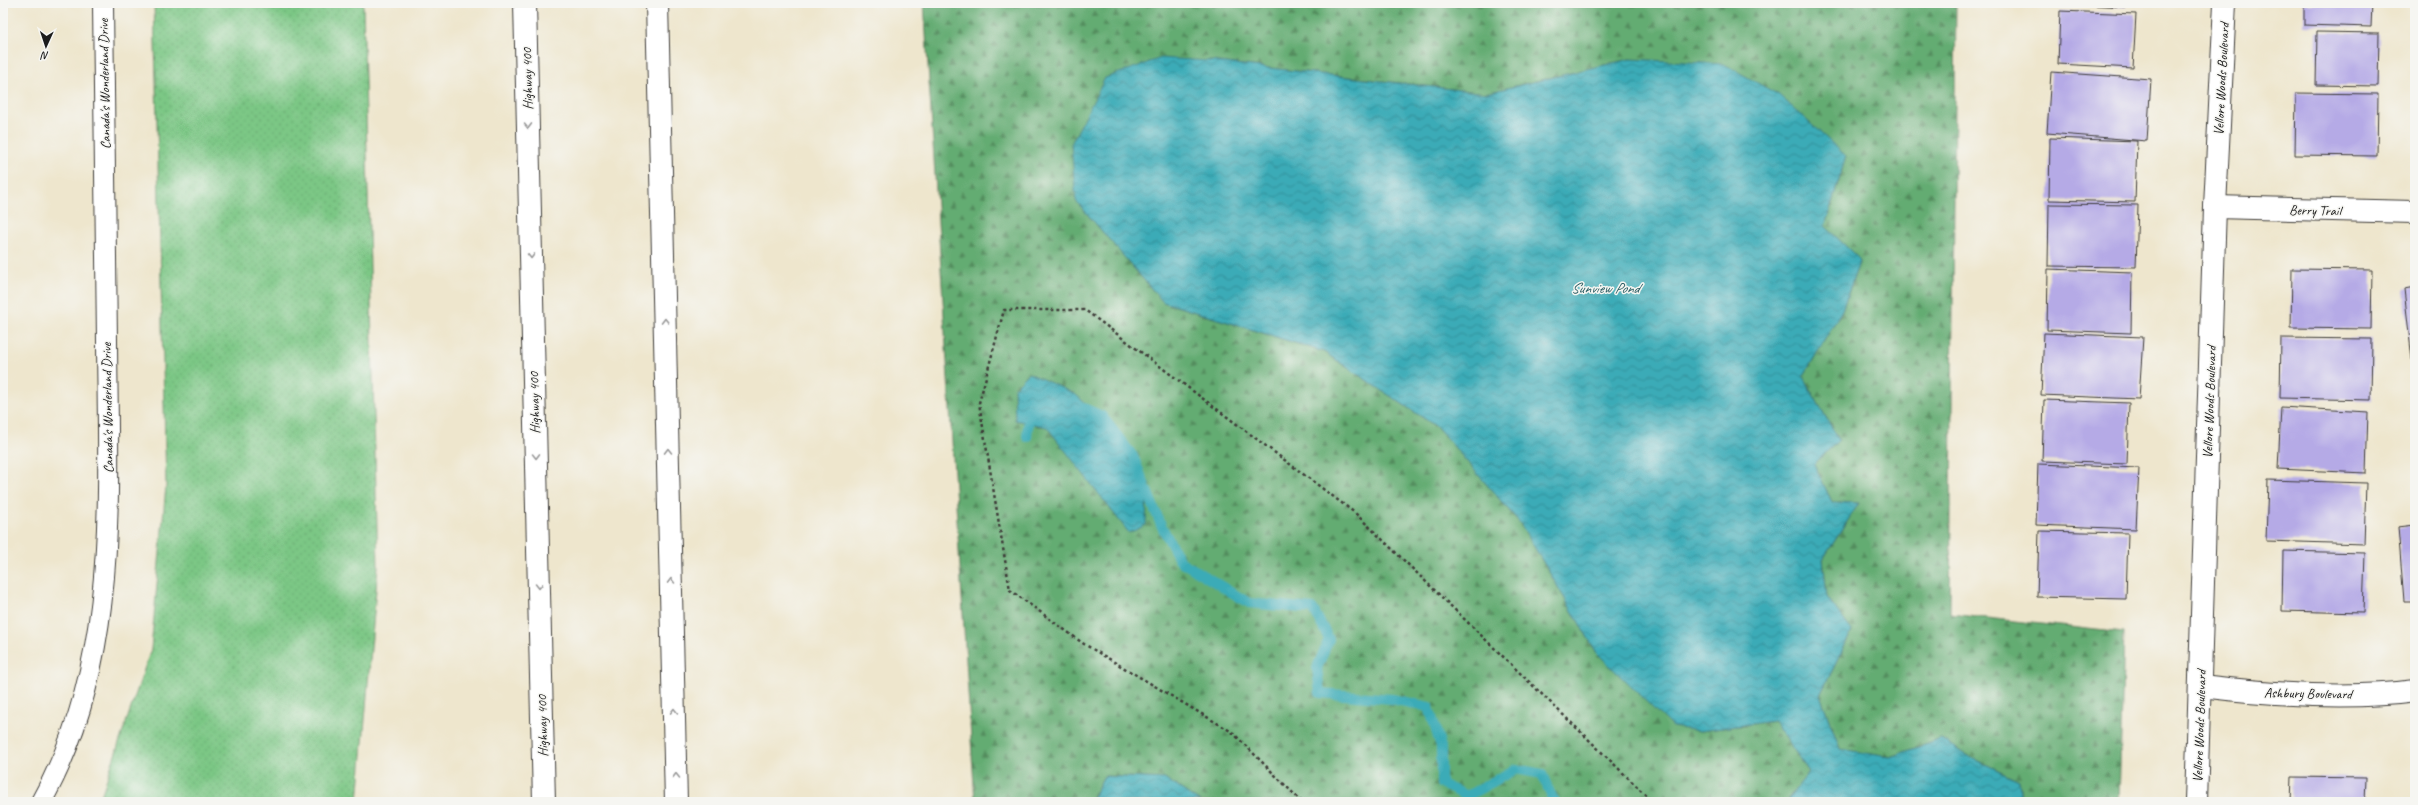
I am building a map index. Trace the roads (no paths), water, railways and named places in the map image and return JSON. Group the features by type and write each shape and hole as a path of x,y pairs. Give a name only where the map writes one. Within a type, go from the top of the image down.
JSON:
{"main road":[{"name":"Highway 400","path":"525,3 544,802"},
{"path":"657,3 676,802"},
{"name":"Vellore Woods Boulevard","path":"2196,802 2201,686 2215,207 2225,3"},
{"name":"Berry Trail","path":"2215,207 2415,212"},
{"name":"Ashbury Boulevard","path":"2201,686 2250,692 2383,695 2415,691"}],"lane":[{"name":"Canada's Wonderland Drive","path":"41,802 54,779 73,730 88,681 102,610 108,514 103,3"}],"water":[{"name":"Sunview Pond","path":"1161,58 1209,61 1486,93 1630,59 1724,64 1779,95 1846,156 1825,226 1860,260 1842,310 1803,377 1839,440 1814,464 1832,502 1859,503 1823,559 1827,597 1852,631 1820,695 1840,749 1890,757 1941,739 1964,754 2019,780 2021,802 1788,802 1788,799 1809,772 1774,721 1700,731 1672,727 1597,653 1520,523 1437,427 1324,352 1163,302 1076,201 1071,144 1105,78"},
{"path":"1029,373 1075,394 1110,426 1147,491 1146,525 1129,533 1047,427 1015,420 1014,388"},
{"path":"1104,776 1166,779 1200,802 1090,802"}],"waterway":[{"path":"1084,408 1102,416 1133,456 1161,525 1180,561 1249,603 1313,609 1329,639 1317,668 1320,693 1392,699 1429,707 1441,747 1441,784 1467,796 1516,769 1542,774 1554,802"},
{"path":"1027,437 1029,416 1032,410"}]}
